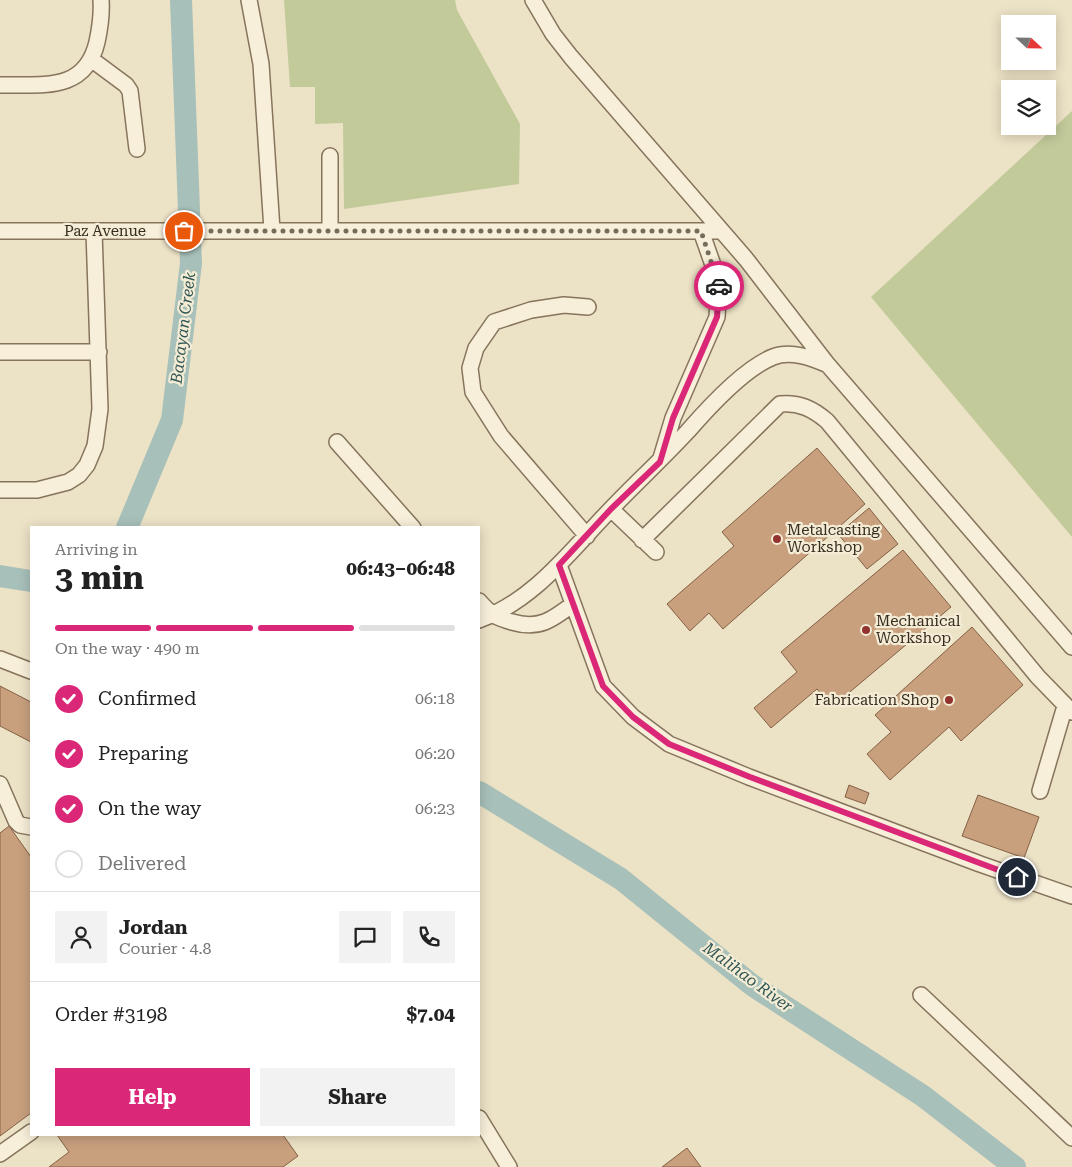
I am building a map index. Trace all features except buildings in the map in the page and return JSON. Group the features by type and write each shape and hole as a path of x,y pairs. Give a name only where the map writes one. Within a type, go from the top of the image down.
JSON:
{"street":[{"path":"0,85 66,82 79,75 89,66 100,30 101,0"},
{"path":"249,0 260,64 268,151 272,230"},
{"path":"534,0 553,34 571,56 746,259 828,365 1072,647"},
{"path":"91,59 126,85 130,91 137,149"},
{"path":"330,156 330,231"},
{"name":"Paz Avenue","path":"0,232 272,230 720,231"},
{"path":"0,490 37,490 56,487 79,475 87,465 95,446 99,425 99,352 94,231"},
{"path":"660,462 673,418 717,317 719,282 701,231"},
{"path":"587,536 500,436 473,392 470,368 476,348 494,322 531,310 564,305 588,307"},
{"path":"0,352 99,352"},
{"path":"485,618 516,600 559,565 611,509 660,462 714,403 761,364 774,356 790,354 828,365"},
{"path":"642,540 780,404 799,404 817,412 827,420 1032,670 1069,709 1040,792"},
{"path":"337,442 411,526"},
{"path":"611,509 656,552"},
{"path":"559,565 603,686 633,717 669,744 750,777 980,864 1072,896"},
{"path":"480,604 485,618"},
{"path":"485,618 526,626 555,618 573,604"},
{"path":"0,659 30,671"},
{"path":"0,784 6,814 20,825 30,827"},
{"path":"921,995 1072,1138"},
{"path":"480,1120 510,1167"},
{"path":"0,1154 30,1133"}],"green space":[{"path":"284,0 455,0 457,10 520,124 519,184 344,209 343,123 315,124 315,87 290,87"},
{"path":"1072,111 1072,537 871,297 1046,135 1056,135 1056,126"}],"waterway":[{"name":"Bacayan Creek","path":"128,526 172,420 191,263 181,0"},
{"name":"Malihao River","path":"0,576 30,581"},
{"name":"Malihao River","path":"480,793 621,879 752,985 923,1096 1015,1167"}],"way so far":[{"path":"184,231 701,231 719,286"}],"place":[{"name":"Metalcasting Workshop","path":"777,539"},
{"name":"Mechanical Workshop","path":"866,630"},
{"name":"Fabrication Shop","path":"949,700"}],"route":[{"path":"719,286 717,317 673,418 660,462 611,509 559,565 603,686 633,717 669,744 750,777 1017,877"}]}
